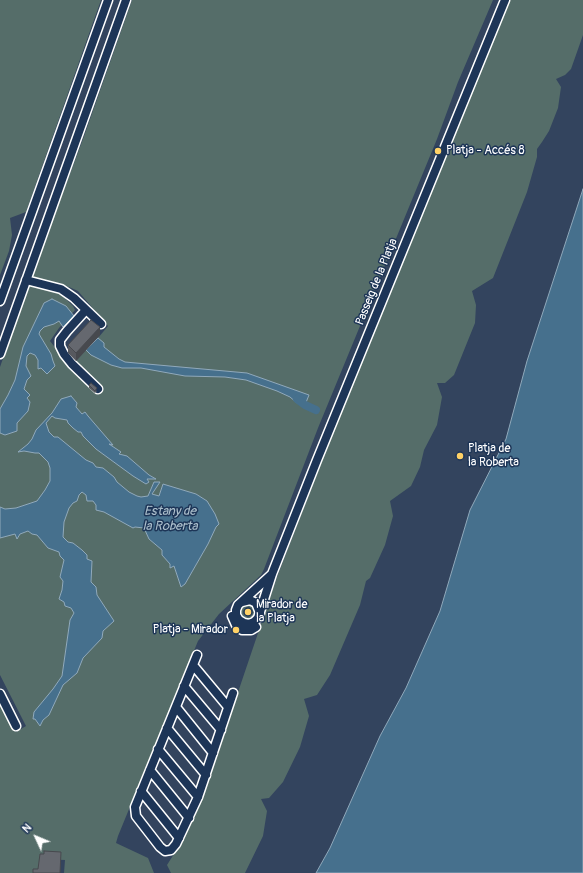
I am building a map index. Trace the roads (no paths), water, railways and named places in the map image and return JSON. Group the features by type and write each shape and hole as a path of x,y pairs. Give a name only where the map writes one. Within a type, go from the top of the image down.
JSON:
{"street":[{"path":"0,300 108,0"},
{"path":"0,354 126,0"},
{"name":"Passeig de la Platja","path":"260,613 272,574 317,460 505,0"},
{"path":"26,280 61,289 74,298 101,324"},
{"path":"86,310 67,330 60,340 60,346 72,364 98,389"},
{"name":"Passeig de la Platja","path":"242,602 272,574"},
{"path":"250,600 256,603 260,613 254,622 249,624 239,620 236,615 236,610 238,605 242,602 250,600"},
{"path":"232,611 234,620 239,628 247,631 256,626"},
{"path":"197,654 135,807 136,816 160,847 165,851 171,850 176,844 189,818 206,775 233,693"},
{"path":"193,665 228,707"},
{"path":"184,686 221,730"},
{"path":"0,694 16,726"},
{"path":"176,707 213,753"},
{"path":"167,728 206,775"},
{"path":"158,749 198,797"},
{"path":"150,770 189,818"},
{"path":"141,791 179,838"}],"water":[{"path":"583,189 583,873 316,873 330,848 380,736 406,688 440,611 470,510 506,439 527,361"},
{"path":"52,299 66,306 74,316 63,327 59,321 44,327 40,331 39,334 51,354 55,366 47,374 41,368 38,369 38,360 35,355 30,353 27,356 26,366 31,376 27,380 24,389 30,395 27,398 30,402 28,411 17,423 17,431 5,435 0,433 0,409 15,380 23,347 44,303"},
{"path":"98,338 104,343 104,347 125,362 247,373 309,395 305,405 297,403 290,397 277,391 246,380 225,377 185,376 141,368 122,368 111,365 91,355 86,350"},
{"name":"Estany de la Roberta","path":"71,396 77,403 76,407 82,414 85,412 113,445 109,444 121,452 119,454 127,456 149,475 156,479 147,479 149,482 146,484 96,449 81,432 78,432 68,423 67,420 52,416 46,423 49,432 54,437 58,437 86,460 93,463 96,467 103,468 129,492 137,496 148,496 154,482 160,482 152,494 159,496 163,484 196,494 207,501 219,524 185,584 181,587 174,566 170,568 170,564 162,555 162,550 149,539 144,528 133,528 104,512 96,510 96,505 93,501 87,501 86,495 82,492 79,495 77,501 69,508 64,522 63,537 68,542 73,543 82,550 87,555 87,559 92,561 91,582 96,587 97,595 114,621 103,631 102,638 83,658 77,673 63,685 49,715 43,720 40,726 35,719 33,719 34,712 62,676 70,620 74,613 71,608 65,606 64,602 59,599 62,590 63,581 60,577 64,560 60,556 59,552 48,548 37,535 28,531 20,534 17,539 15,534 0,538 0,507 5,509 16,508 37,501 45,490 50,481 50,468 48,462 39,453 24,451 18,452 28,444 36,430 52,413 61,399"}],"waterway":[{"path":"297,399 316,410"}],"place":[{"name":"Platja - Accés 8","path":"438,151"},
{"name":"Platja de la Roberta","path":"460,456"},
{"name":"Mirador de la Platja","path":"248,612"},
{"name":"Platja - Mirador","path":"236,630"}]}
